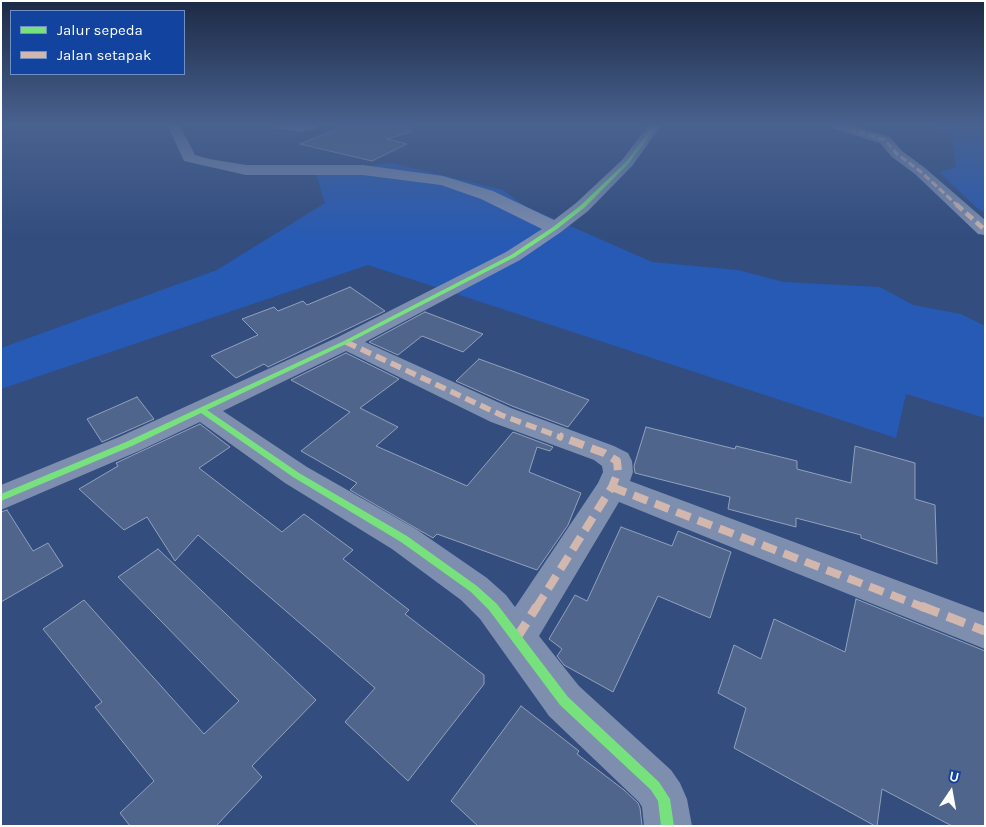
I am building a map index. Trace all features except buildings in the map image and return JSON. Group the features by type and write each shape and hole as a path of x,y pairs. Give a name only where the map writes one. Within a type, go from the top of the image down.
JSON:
{"street":[{"path":"219,165 256,170 362,170 443,181 487,195 555,228"},
{"path":"1,498 129,444 346,342 513,256 582,207 625,165"},
{"path":"911,165 985,230"},
{"path":"346,342 501,415 610,456 618,461 619,468 612,487 516,639"},
{"path":"202,410 296,475 404,539 474,590 493,607 564,701 655,786 664,799 668,826"},
{"path":"612,487 985,631"}],"shaded area":[{"path":"377,165 399,165 503,190 525,206 652,262 738,270 784,282 880,287 913,305 961,314 985,326 985,418 906,394 896,438 368,265 1,389 1,348 217,270 325,203 315,171"},
{"path":"956,165 985,165 985,213 976,207 939,172 956,167"}],"marked path":[{"path":"911,165 985,230"},
{"path":"346,342 501,415 604,453 617,461 618,472 612,487 516,639"},
{"path":"612,487 985,631"}],"cycle path":[{"path":"1,498 129,444 346,342 513,256 582,207 625,165"},
{"path":"202,410 296,475 404,539 474,589 493,607 564,701 655,786 664,799 668,826"}]}
